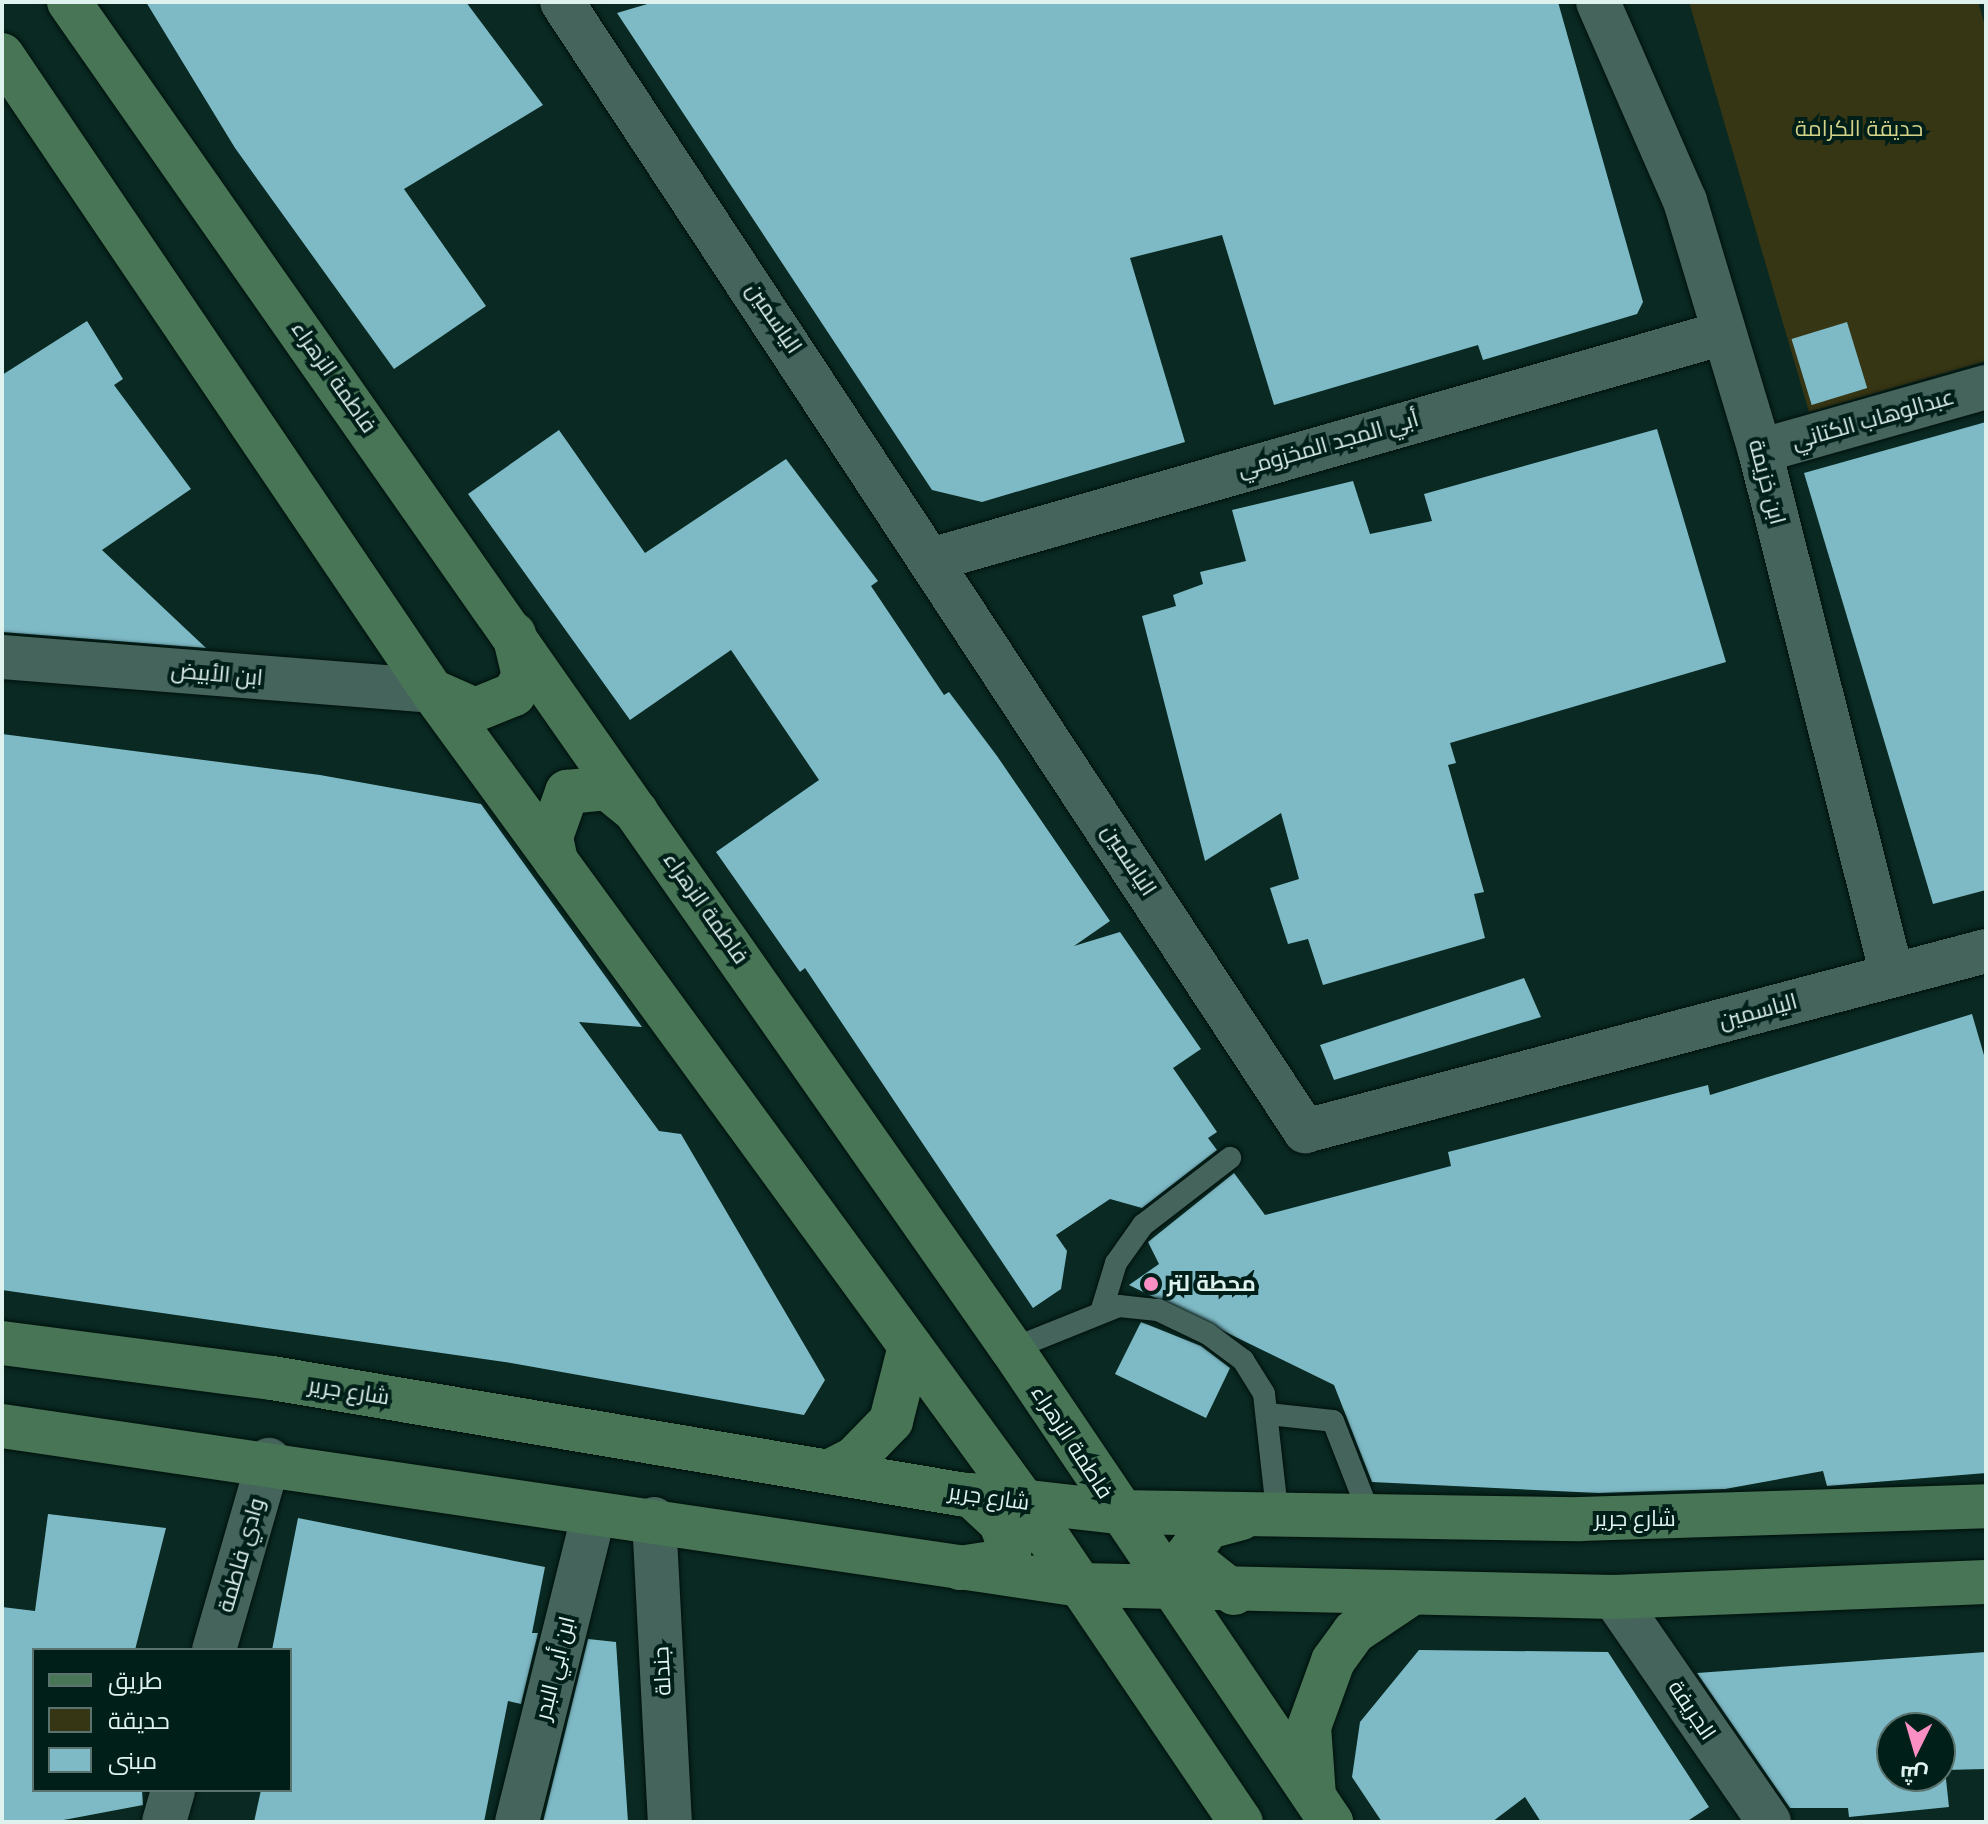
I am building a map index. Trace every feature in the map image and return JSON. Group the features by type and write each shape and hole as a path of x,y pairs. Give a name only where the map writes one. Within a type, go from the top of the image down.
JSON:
{"main road":[{"name":"فاطمة الزهراء","path":"69,2 513,630 1012,1349 1169,1591 1322,1810"},
{"path":"2,55 432,691 910,1346 982,1478 1010,1548 982,1568 938,1568"},
{"path":"432,691 475,710 514,694 524,676 513,630"},
{"path":"556,861 551,837 567,792 607,788 642,816"},
{"name":"شارع جرير","path":"2,1343 272,1378 830,1471 982,1478"},
{"path":"830,1471 854,1459 891,1421 910,1346"},
{"path":"2,1426 269,1460 594,1513 654,1519 938,1568 1082,1585 1234,1593 1614,1597 1986,1582"},
{"path":"982,1478 1024,1487 1059,1490 1067,1465 1063,1428"},
{"path":"982,1478 1024,1502 1144,1674 1241,1822"},
{"name":"شارع جرير","path":"1024,1502 1117,1512 1261,1518 1686,1518 1986,1506"},
{"path":"1234,1593 1187,1556 1208,1527 1261,1518"},
{"path":"1322,1810 1309,1727 1317,1693 1354,1632 1412,1593"},
{"path":"1144,1674 1146,1624 1181,1624 1205,1641"}],"street":[{"name":"الياسمين","path":"562,2 934,559 1305,1131 1986,951"},
{"name":"ابن خزيمة","path":"1598,2 1685,201 1760,451 1892,975"},
{"name":"أبي المجد المخزومي","path":"934,559 1723,333"},
{"name":"عبدالوهاب الكتاني","path":"1760,451 1986,387"},
{"name":"ابن الأبيض","path":"2,657 432,691"},
{"name":"وادي فاطمة","path":"215,1648 269,1460"},
{"name":"ابن أبي البدر","path":"517,1822 594,1513"},
{"name":"جندلة","path":"654,1519 670,1822"},
{"name":"الجريفة","path":"1614,1597 1769,1822"},
{"path":"164,1822 172,1792"}],"lane":[{"path":"1102,1309 1116,1263 1135,1234 1230,1158"},
{"path":"1012,1349 1102,1309 1158,1310 1208,1334 1256,1376 1268,1414 1261,1518"},
{"path":"1268,1414 1333,1421 1346,1438 1370,1516"}],"green space":[{"name":"حديقة الكرامة","path":"1689,2 1978,2 1986,29 1986,361 1809,412"}],"building":[{"path":"146,2 466,2 543,105 404,189 486,306 394,369 235,148"},
{"path":"654,2 1558,2 1643,302 1637,314 1483,360 1478,345 1274,405 1222,235 1130,258 1185,442 982,502 932,490 617,13"},
{"path":"87,321 123,379 114,385 191,489 102,550 206,648 2,632 2,375"},
{"path":"1847,322 1867,388 1812,405 1792,339"},
{"path":"1986,422 1986,890 1933,904 1804,473"},
{"path":"1657,429 1726,662 1450,743 1456,763 1448,765 1484,892 1474,894 1485,938 1323,985 1308,939 1288,944 1270,888 1299,879 1281,813 1205,861 1142,616 1176,606 1173,595 1203,584 1200,572 1246,561 1232,510 1353,481 1370,534 1432,521 1424,494"},
{"path":"559,430 645,553 786,459 878,581 871,586 944,695 949,692 997,756 1110,921 1074,946 1120,932 1201,1049 1173,1068 1217,1132 1208,1138 1217,1150 1142,1208 1110,1199 1056,1235 1067,1251 1061,1289 1033,1308 805,968 800,972 716,852 819,780 731,650 630,720 468,494"},
{"path":"2,734 320,775 481,804 642,1027 579,1022 659,1131 681,1134 825,1380 804,1415 511,1363 2,1290"},
{"path":"1524,978 1541,1017 1334,1080 1320,1045"},
{"path":"1972,1014 1986,1062 1986,1473 1827,1486 1823,1471 1725,1489 1598,1493 1372,1482 1334,1385 1129,1285 1159,1264 1148,1242 1234,1173 1265,1215 1451,1166 1448,1152 1708,1085 1710,1095"},
{"path":"1141,1322 1201,1346 1230,1368 1206,1418 1115,1374"},
{"path":"48,1514 166,1528 136,1648 32,1648 32,1792 142,1792 143,1805 53,1822 2,1822 2,1607 35,1611"},
{"path":"298,1518 545,1567 532,1633 538,1633 521,1704 508,1701 484,1822 254,1822 261,1792 292,1792 292,1648 272,1648"},
{"path":"588,1639 616,1642 628,1822 543,1822"},
{"path":"1419,1650 1608,1652 1709,1807 1686,1822 1541,1822 1525,1797 1492,1822 1382,1822 1352,1777 1360,1722"},
{"path":"1986,1652 1986,1769 1956,1770 1956,1712 1876,1712 1876,1792 1947,1792 1949,1807 1849,1817 1848,1808 1790,1808 1697,1673"}],"place":[{"name":"محطة لتر","path":"1151,1284"}]}
